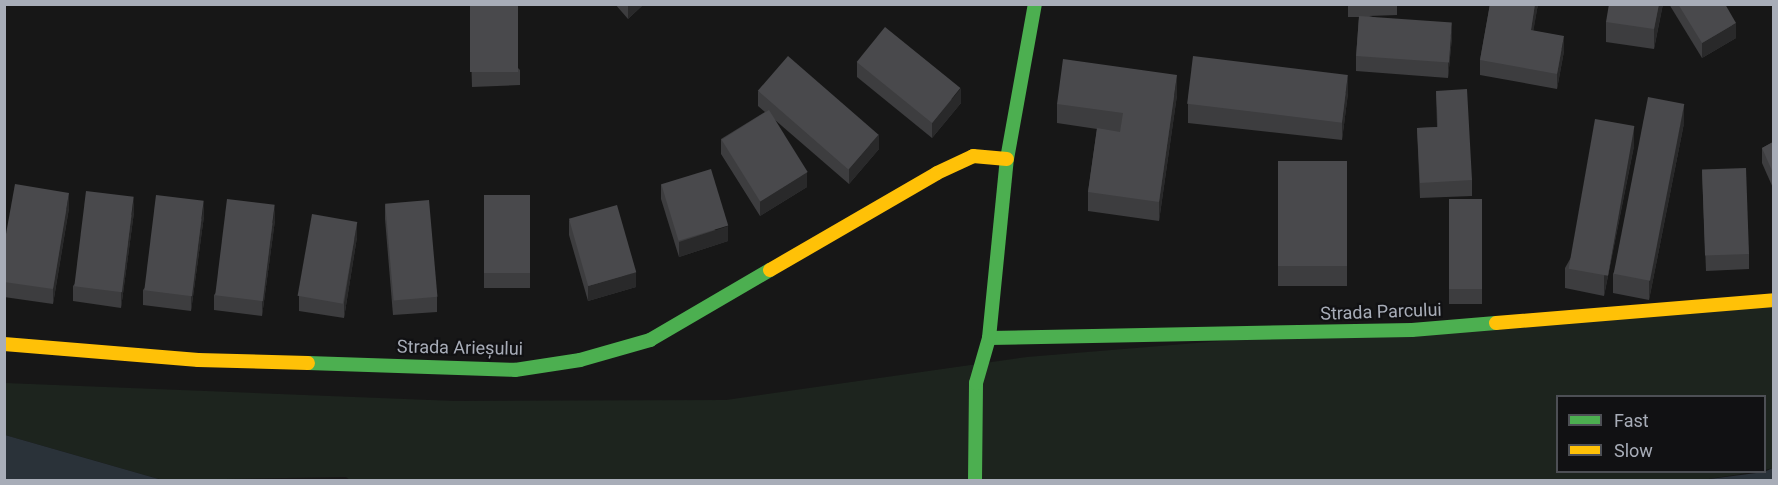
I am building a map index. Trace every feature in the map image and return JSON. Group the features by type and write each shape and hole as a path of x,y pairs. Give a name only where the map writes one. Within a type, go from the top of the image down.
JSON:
{"street":[{"path":"975,480 976,383 989,338 1007,159 1035,4"},
{"name":"Strada Arieșului","path":"4,344 198,360 503,369 580,360 650,340 937,173 974,156 1007,159"},
{"name":"Strada Parcului","path":"989,338 1412,330 1773,300"}],"shaded area":[{"path":"1773,295 1773,468 1766,470 1766,395 1556,395 1556,473 1748,473 1702,480 350,480 346,477 162,480 5,435 5,383 455,401 726,400 1027,357"},
{"path":"5,435 162,480 5,480"},
{"path":"1773,468 1773,480 1702,480 1766,473"}],"building":[{"path":"470,4 518,4 518,72 470,72"},
{"path":"1490,4 1535,4 1531,30 1564,36 1557,74 1480,60"},
{"path":"1609,4 1659,4 1654,29 1606,22"},
{"path":"1678,4 1725,4 1736,23 1702,43"},
{"path":"1359,16 1452,22 1449,62 1356,56"},
{"path":"885,27 960,88 932,123 857,62"},
{"path":"788,56 879,135 848,169 758,91"},
{"path":"1193,56 1348,75 1342,123 1187,104"},
{"path":"1063,59 1177,75 1159,202 1088,192 1097,128 1120,132 1123,113 1057,104"},
{"path":"1467,89 1472,180 1420,183 1417,128 1438,127 1436,91"},
{"path":"1648,97 1684,104 1650,281 1614,274"},
{"path":"769,110 808,172 760,202 722,140"},
{"path":"1595,119 1634,126 1608,276 1569,269"},
{"path":"1773,142 1773,173 1762,148"},
{"path":"1278,161 1347,161 1347,266 1278,266"},
{"path":"1746,168 1749,254 1705,255 1702,170"},
{"path":"711,169 728,225 679,241 661,184"},
{"path":"15,184 69,193 53,289 4,282 4,245"},
{"path":"86,191 134,197 122,292 74,286"},
{"path":"156,195 204,201 192,296 144,290"},
{"path":"484,195 530,195 530,273 484,273"},
{"path":"227,199 275,205 263,301 215,295"},
{"path":"1449,199 1482,199 1482,289 1449,289"},
{"path":"429,200 437,297 394,300 385,204"},
{"path":"617,205 636,272 588,286 569,219"},
{"path":"312,214 357,222 343,304 298,296"}],"traffic: fast":[{"path":"975,480 976,383 989,338 1007,159 1035,4"},
{"path":"308,363 515,370 580,360 650,340 770,270"},
{"path":"989,338 1412,330 1496,323"}],"traffic: slow":[{"path":"770,270 937,173 973,156 1007,159"},
{"path":"1496,323 1774,300"},
{"path":"4,344 198,360 308,363"}]}
